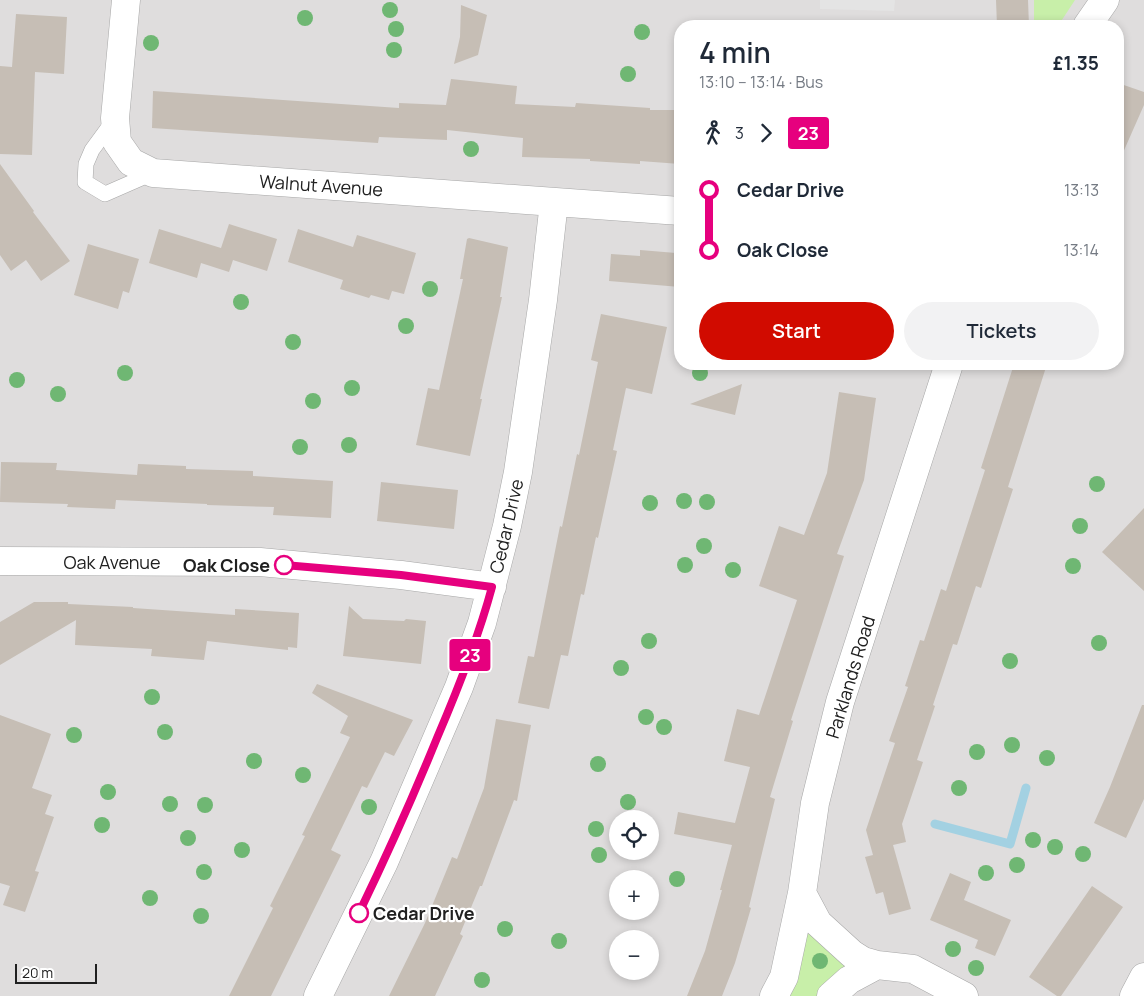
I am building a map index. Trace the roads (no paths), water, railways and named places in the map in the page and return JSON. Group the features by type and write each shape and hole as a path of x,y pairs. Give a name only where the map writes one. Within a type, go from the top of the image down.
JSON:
{"street":[{"name":"Walnut Avenue","path":"126,0 116,118 117,142 131,162 153,173 674,211"},
{"path":"1091,20 1105,0"},
{"name":"Cedar Drive","path":"318,996 384,862 459,687 482,623 518,472 543,300 554,202"},
{"name":"Parklands Road","path":"774,996 784,977 802,893 815,803 840,702 947,370"},
{"name":"Oak Avenue","path":"0,561 260,562 401,575 492,587"},
{"path":"802,893 818,923 852,954 863,961 877,965 913,969 964,996"},
{"path":"831,996 848,980 877,965"},
{"path":"1134,996 1144,977"}],"lane":[{"path":"116,118 92,150 86,164 85,182 105,194 153,173"}],"waterway":[{"path":"935,824 1010,844 1026,788"}],"place":[{"name":"Oak Close","path":"284,565"},
{"name":"Cedar Drive","path":"359,913"}]}
